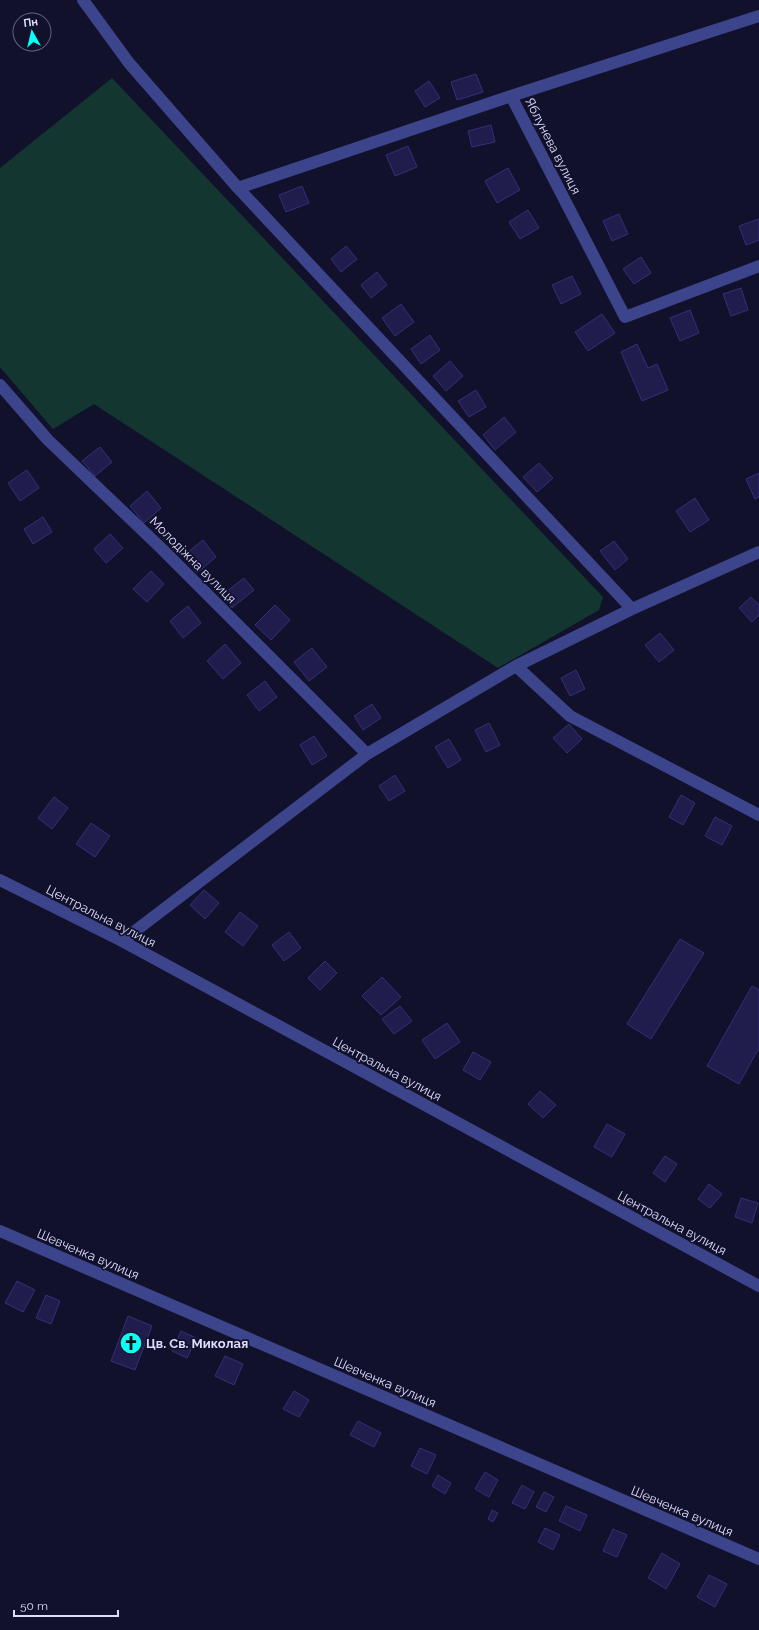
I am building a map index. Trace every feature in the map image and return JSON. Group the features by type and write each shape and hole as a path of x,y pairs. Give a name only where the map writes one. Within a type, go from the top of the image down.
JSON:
{"street":[{"path":"83,0 129,63 238,188 632,609"},
{"path":"511,96 759,16"},
{"name":"Яблунева вулиця","path":"238,188 511,96 625,317 759,266"},
{"name":"Молодіжна вулиця","path":"0,385 48,440 162,549 367,754"},
{"path":"122,941 367,754 516,666 632,609 759,552"},
{"path":"516,666 570,716 759,814"},
{"name":"Центральна вулиця","path":"0,880 122,941 759,1286"},
{"name":"Шевченка вулиця","path":"0,1231 759,1559"}],"green space":[{"path":"112,78 603,597 599,610 498,668 94,404 53,429 0,367 0,168"}],"building":[{"path":"476,74 483,92 457,100 451,82"},
{"path":"429,81 440,98 425,107 415,91"},
{"path":"491,125 495,142 472,147 468,131"},
{"path":"408,146 417,167 395,176 386,155"},
{"path":"508,168 520,190 497,203 485,181"},
{"path":"302,186 309,203 286,212 279,195"},
{"path":"528,210 539,228 520,239 509,222"},
{"path":"619,214 628,234 612,241 603,221"},
{"path":"759,219 759,240 746,245 739,226"},
{"path":"346,246 357,259 341,272 331,259"},
{"path":"641,257 651,273 634,284 623,269"},
{"path":"377,272 387,285 371,298 361,285"},
{"path":"572,276 581,294 561,304 552,285"},
{"path":"741,288 748,310 731,316 723,294"},
{"path":"401,304 414,322 395,336 382,318"},
{"path":"690,310 699,333 680,341 670,318"},
{"path":"602,314 615,333 588,351 575,332"},
{"path":"430,335 440,350 421,364 411,349"},
{"path":"637,344 648,368 657,364 668,390 642,401 621,352"},
{"path":"450,361 463,376 446,391 433,376"},
{"path":"476,390 486,407 469,417 458,401"},
{"path":"504,417 516,432 495,450 483,435"},
{"path":"100,447 112,462 95,476 82,461"},
{"path":"539,463 553,478 537,492 523,477"},
{"path":"27,470 39,488 20,501 8,483"},
{"path":"759,473 759,497 755,499 746,479"},
{"path":"147,491 161,508 144,523 130,506"},
{"path":"695,498 709,520 690,532 676,511"},
{"path":"43,517 52,532 33,544 24,529"},
{"path":"110,534 123,548 106,563 94,549"},
{"path":"203,540 216,557 197,573 183,556"},
{"path":"614,541 628,559 615,570 600,551"},
{"path":"151,571 164,584 147,602 133,589"},
{"path":"244,578 254,590 232,608 222,595"},
{"path":"751,597 759,605 759,615 752,622 739,608"},
{"path":"275,605 290,620 271,640 255,625"},
{"path":"188,606 201,623 183,638 170,621"},
{"path":"660,633 674,650 659,662 645,645"},
{"path":"225,644 241,663 223,679 207,661"},
{"path":"312,648 327,667 309,681 294,662"},
{"path":"576,670 585,689 570,696 561,678"},
{"path":"265,681 277,697 259,711 247,695"},
{"path":"372,704 381,718 363,730 354,716"},
{"path":"489,723 500,745 486,752 475,730"},
{"path":"569,724 582,739 567,753 553,738"},
{"path":"314,736 327,756 312,765 300,745"},
{"path":"449,739 461,760 448,768 435,747"},
{"path":"395,775 405,791 389,801 379,786"},
{"path":"681,795 695,803 683,825 669,817"},
{"path":"54,797 68,808 52,829 38,818"},
{"path":"715,817 732,826 722,845 705,836"},
{"path":"91,823 110,836 95,857 76,844"},
{"path":"204,890 219,903 205,919 190,905"},
{"path":"240,912 258,926 243,946 225,932"},
{"path":"289,932 301,948 284,961 272,945"},
{"path":"680,939 704,953 651,1039 627,1024"},
{"path":"325,961 337,973 320,990 308,978"},
{"path":"382,977 401,997 381,1015 362,996"},
{"path":"752,986 759,990 759,1048 739,1084 707,1066"},
{"path":"400,1006 412,1021 394,1034 382,1019"},
{"path":"447,1023 460,1042 435,1059 422,1040"},
{"path":"473,1052 491,1062 480,1080 463,1070"},
{"path":"540,1091 556,1105 543,1118 528,1104"},
{"path":"607,1124 625,1134 612,1157 594,1147"},
{"path":"665,1156 677,1164 665,1182 653,1173"},
{"path":"709,1184 722,1194 710,1208 698,1199"},
{"path":"741,1198 758,1203 752,1223 735,1217"},
{"path":"17,1281 35,1290 23,1312 5,1303"},
{"path":"46,1295 60,1301 51,1324 36,1318"},
{"name":"Цв. Св. Миколая","path":"128,1316 152,1326 135,1370 111,1361"},
{"path":"181,1331 196,1338 187,1358 172,1351"},
{"path":"225,1356 243,1364 234,1385 215,1376"},
{"path":"294,1391 309,1400 299,1417 283,1409"},
{"path":"358,1421 381,1433 374,1447 350,1435"},
{"path":"420,1448 436,1455 427,1474 411,1466"},
{"path":"485,1472 498,1480 489,1497 475,1489"},
{"path":"438,1475 451,1483 445,1494 432,1486"},
{"path":"522,1485 534,1492 525,1509 512,1503"},
{"path":"544,1492 554,1497 546,1512 536,1507"},
{"path":"566,1506 587,1515 580,1531 559,1521"},
{"path":"492,1510 498,1513 493,1522 488,1519"},
{"path":"545,1528 560,1535 553,1550 538,1542"},
{"path":"613,1529 627,1535 617,1557 603,1551"},
{"path":"662,1553 680,1564 666,1589 648,1578"},
{"path":"709,1575 727,1584 715,1607 697,1597"}],"place":[{"name":"Цв. Св. Миколая","path":"131,1343"}]}
